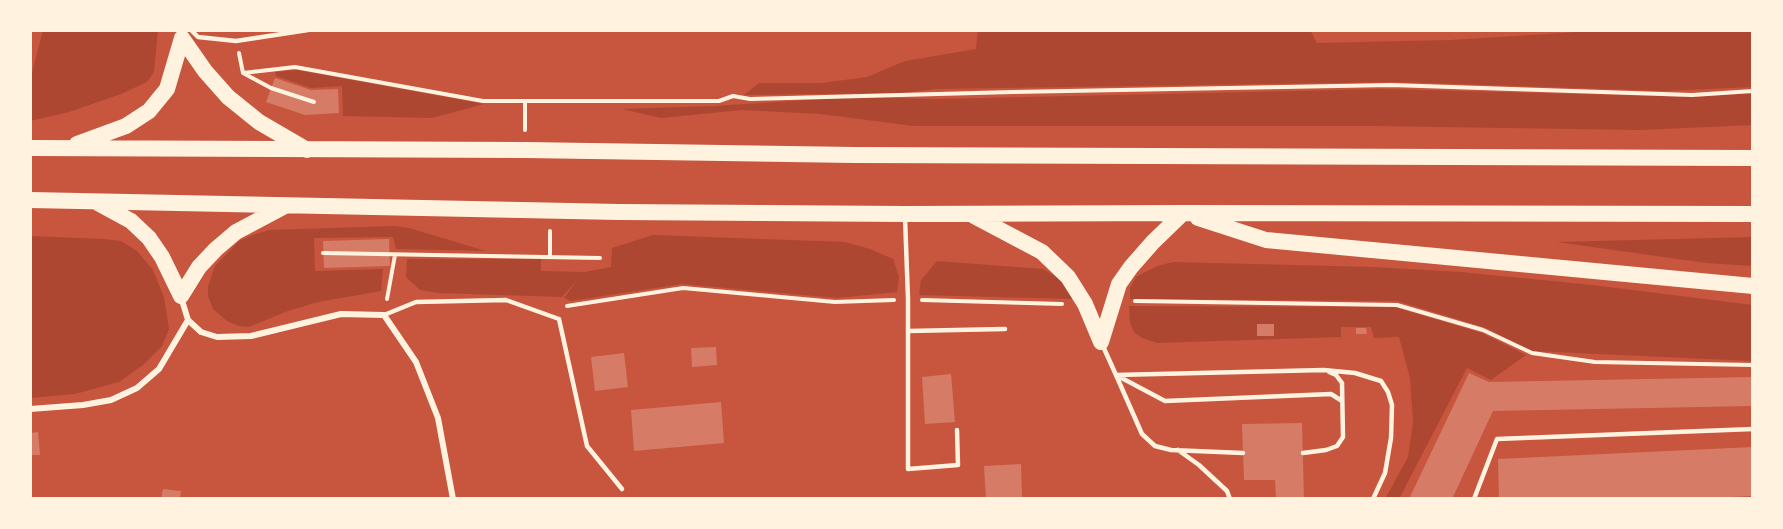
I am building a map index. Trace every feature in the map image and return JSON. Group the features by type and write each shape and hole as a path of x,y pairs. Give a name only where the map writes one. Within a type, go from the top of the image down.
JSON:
{"highway":[{"path":"65,148 126,126 149,111 167,89 184,33"},
{"path":"184,33 204,71 228,97 259,122 306,150"},
{"path":"30,148 525,150 854,155 1719,158 1753,156"},
{"path":"30,200 607,212 1753,214"},
{"path":"94,201 131,221 149,238 162,257 181,296"},
{"path":"181,296 199,267 216,249 236,232 288,205"},
{"path":"1183,213 1266,240 1753,286"},
{"path":"1101,342 1119,284 1153,242 1183,213"},
{"path":"970,214 1042,252 1068,277 1085,304 1101,342"}],"street":[{"path":"181,296 188,320 201,332 217,337 251,336 341,314 384,315 416,362 438,418 453,499"},
{"path":"30,409 83,405 111,400 137,388 159,369 188,320"}],"lane":[{"path":"184,33 198,38 236,41 308,30"},
{"path":"905,214 908,299 908,469 958,465 957,430"},
{"path":"384,315 416,302 506,300 559,319 587,446 622,489"},
{"path":"908,331 1005,329"},
{"path":"1101,342 1142,434 1155,446 1178,450 1243,453"},
{"path":"1116,375 1324,370 1355,373 1381,381 1392,405 1391,438 1384,473 1373,499"},
{"path":"1303,453 1337,446 1343,437 1341,383 1336,375 1324,370"},
{"path":"1116,375 1165,401 1331,394 1342,401"},
{"path":"1474,499 1497,439 1753,429"},
{"path":"1178,450 1199,465 1227,491 1230,499"}],"path":[{"path":"236,41 243,73 271,88 314,102"},
{"path":"243,73 295,67 483,101 719,101 733,96 750,99 1391,85 1692,95 1753,91"},
{"path":"525,101 525,150"},
{"path":"323,253 600,258"},
{"path":"384,315 395,255"},
{"path":"537,311 683,288 835,302 908,299 1085,304"},
{"path":"1114,304 1131,301 1397,304 1483,330 1532,353 1595,362 1753,365"}],"shaded area":[{"path":"43,30 158,30 154,72 147,82 121,94 69,112 30,121 30,81"},
{"path":"978,30 1310,30 1317,43 1451,40 1610,30 1753,30 1753,87 1664,91 1397,82 937,89 902,93 744,95 759,83 822,83 867,77 905,61 976,49"},
{"path":"297,70 484,104 432,118 343,116 342,86 311,88 276,76 275,72"},
{"path":"1383,89 1697,97 1753,93 1753,125 1640,130 1375,126 914,126 820,114 742,110 661,118 622,109 855,97 937,99"},
{"path":"395,226 486,251 396,249 393,237 314,238 315,271 383,269 381,291 318,302 285,312 249,327 227,321 213,309 208,296 208,286 215,266 239,241 269,230"},
{"path":"653,235 845,242 893,259 899,277 897,292 837,298 682,284 571,301 564,298 578,279 562,297 438,293 420,290 406,277 407,259 541,259 541,271 585,272 611,267 612,248"},
{"path":"30,236 121,241 137,251 153,270 164,297 169,329 162,346 143,365 119,382 75,394 30,398"},
{"path":"1753,237 1753,266 1706,263 1557,242"},
{"path":"937,261 1043,269 1058,278 1069,289 1074,299 919,295 921,280"},
{"path":"1173,262 1374,267 1460,272 1593,285 1753,305 1753,361 1532,351 1486,328 1397,301 1130,299 1130,288 1136,277 1157,266"},
{"path":"1129,306 1394,307 1482,333 1526,355 1491,380 1467,368 1399,499 1385,499 1408,457 1413,422 1410,378 1399,337 1374,338 1371,327 1341,327 1341,337 1157,343 1142,338 1134,332 1130,323"}],"building":[{"path":"275,78 311,90 338,89 339,113 305,115 266,102"},
{"path":"389,239 390,266 324,268 323,241"},
{"path":"1257,324 1274,324 1274,336 1257,336"},
{"path":"1356,328 1366,328 1367,334 1356,334"},
{"path":"716,347 717,365 692,367 691,348"},
{"path":"624,353 628,387 595,391 591,357"},
{"path":"1469,373 1489,382 1753,377 1753,406 1493,411 1452,499 1409,499"},
{"path":"951,374 955,422 925,424 922,377"},
{"path":"721,402 724,443 634,451 631,410"},
{"path":"1302,423 1304,499 1276,499 1275,480 1244,480 1242,424"},
{"path":"38,432 40,455 30,455 30,433"},
{"path":"1753,447 1753,496 1685,499 1499,499 1498,459"},
{"path":"1021,464 1022,497 986,499 984,466"},
{"path":"163,489 181,491 180,499 161,499"}]}
